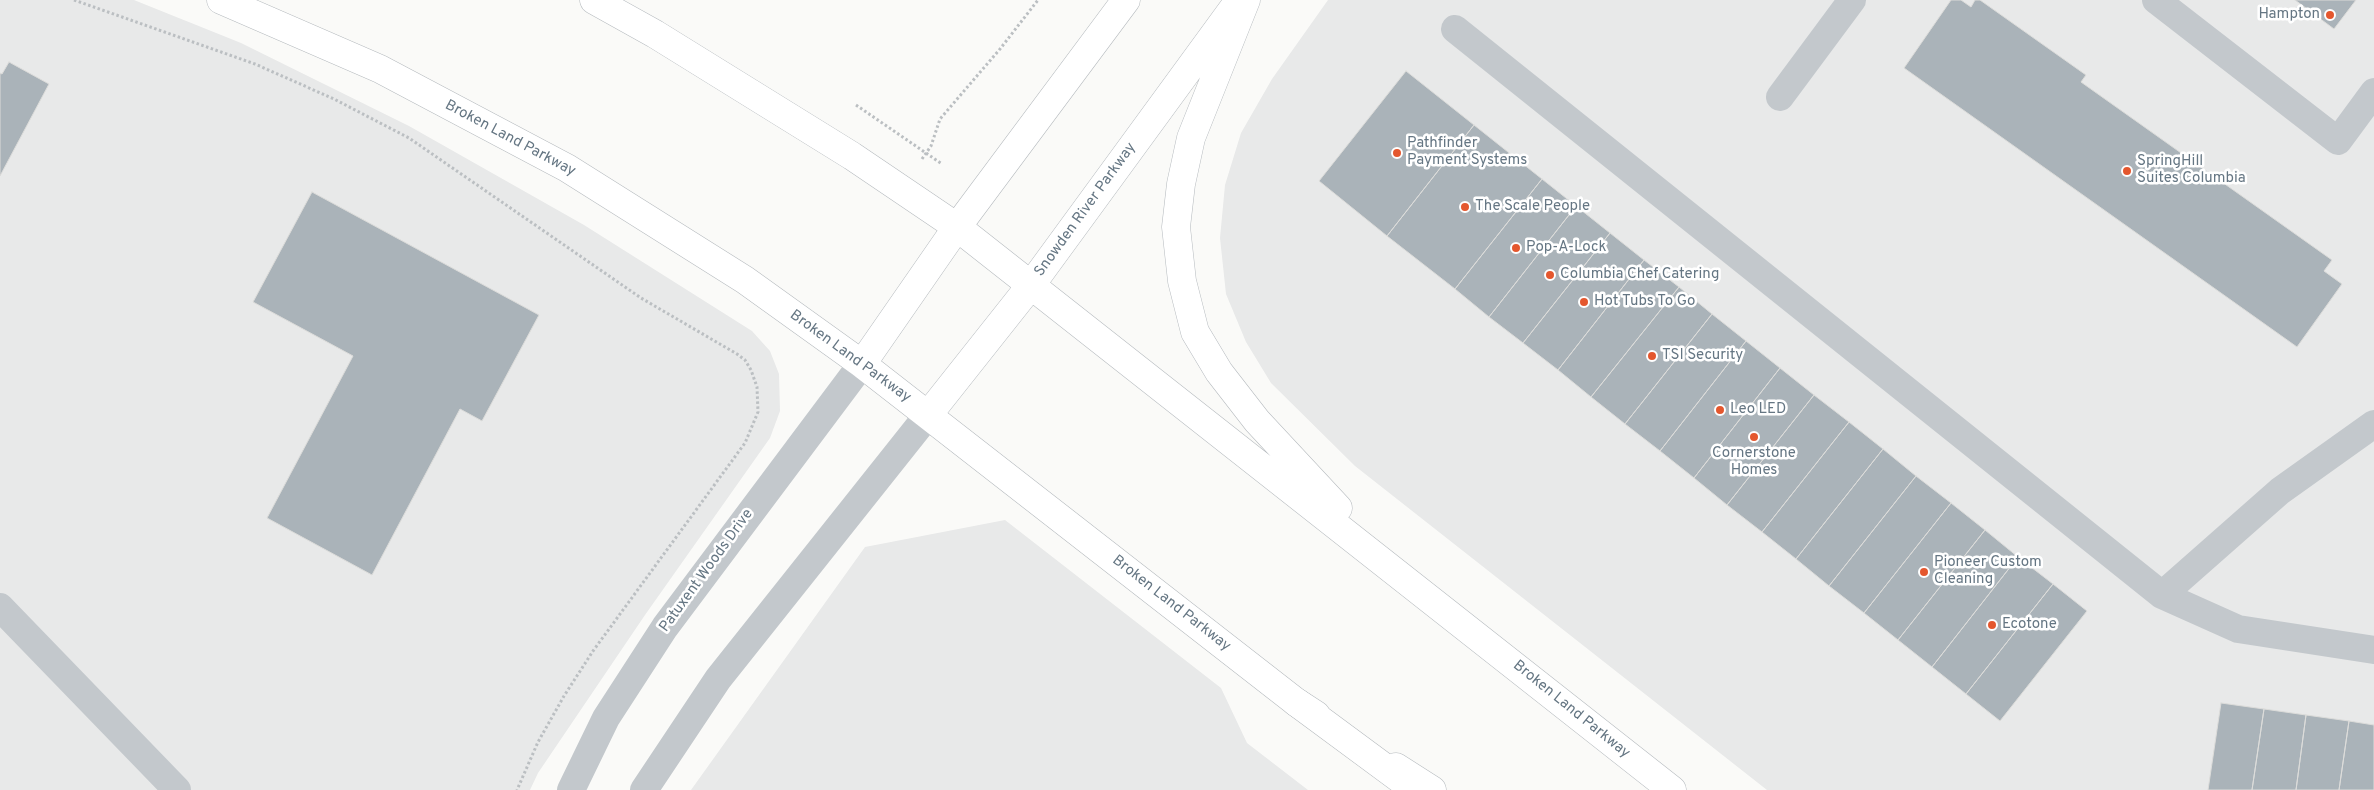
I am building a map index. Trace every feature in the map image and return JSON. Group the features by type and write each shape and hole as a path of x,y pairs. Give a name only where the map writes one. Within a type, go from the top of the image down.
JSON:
{"main road":[{"name":"Broken Land Parkway","path":"221,0 380,69 568,168 745,280 862,364 1296,702 1432,790"},
{"name":"Broken Land Parkway","path":"594,0 655,34 843,151 957,227 1672,790"},
{"path":"862,364 957,227 1126,0"},
{"name":"Snowden River Parkway","path":"928,415 1031,285 1239,0"},
{"path":"1246,0 1191,138 1181,184 1176,227 1182,281 1195,332 1219,372 1257,421 1395,570"},
{"path":"1296,702 1415,790"}],"street":[{"path":"1780,98 1852,0"},
{"path":"2156,0 2338,141 2374,92"},
{"path":"1455,29 2162,595 2238,629 2374,650"},
{"name":"Patuxent Woods Drive","path":"571,790 606,718 666,627 862,364"},
{"path":"644,790 718,679 928,415"},
{"path":"2162,595 2280,491 2374,424"},
{"path":"0,607 176,790"}],"path":[{"path":"74,0 255,64 334,99 409,138 641,298 737,354 745,360 751,370 757,387 758,412 745,443 569,688 538,742 517,790"},
{"path":"922,159 931,146 940,118 1000,49 1038,0"},
{"path":"856,105 942,164"}],"shaded area":[{"path":"0,0 134,0 241,43 409,126 584,225 752,331 770,351 779,374 780,411 770,438 645,615 538,773 530,790 0,790"},
{"path":"1328,0 2374,0 2374,790 1767,790 1355,466 1271,383 1246,342 1226,294 1220,238 1225,185 1241,133 1272,79"},
{"path":"1005,520 1221,688 1247,743 1308,790 691,790 865,547"}],"building":[{"name":"SpringHill Suites Columbia","path":"1951,0 1961,0 1971,7 1975,0 1980,0 2086,75 2081,82 2332,260 2324,271 2342,284 2297,347 1904,68"},
{"name":"Hampton","path":"2295,0 2356,0 2334,29"},
{"path":"9,62 49,84 0,176 0,73 2,74"},
{"name":"Pathfinder Payment Systems","path":"1406,71 1474,125 1387,236 1319,181"},
{"name":"The Scale People","path":"1474,125 1542,179 1455,289 1387,236"},
{"name":"Pop-A-Lock","path":"1542,179 1576,206 1489,317 1455,289"},
{"path":"312,192 539,315 482,421 460,409 372,575 267,518 353,356 253,302"},
{"name":"Columbia Chef Catering","path":"1576,206 1610,233 1523,343 1489,317"},
{"name":"Hot Tubs To Go","path":"1610,233 1644,260 1558,370 1523,343"},
{"path":"1644,260 1679,287 1591,397 1558,370"},
{"name":"TSI Security","path":"1679,287 1712,314 1625,424 1591,397"},
{"path":"1712,314 1746,341 1660,451 1625,424"},
{"name":"Leo LED","path":"1746,341 1780,368 1694,478 1660,451"},
{"name":"Cornerstone Homes","path":"1780,368 1814,395 1727,505 1694,478"},
{"path":"1814,395 1849,422 1762,532 1727,505"},
{"path":"1849,422 1883,449 1796,559 1762,532"},
{"path":"1883,449 1916,476 1829,586 1796,559"},
{"path":"1916,476 1951,503 1864,613 1829,586"},
{"name":"Pioneer Custom Cleaning","path":"1951,503 1985,530 1898,640 1864,613"},
{"path":"1985,530 2018,557 1932,667 1898,640"},
{"name":"Ecotone","path":"2018,557 2053,584 1966,694 1932,667"},
{"path":"2053,584 2087,611 2000,721 1966,694"},
{"path":"2221,703 2264,709 2252,790 2208,790"},
{"path":"2264,709 2306,715 2296,790 2252,790"},
{"path":"2306,715 2349,721 2339,790 2296,790"},
{"path":"2349,721 2374,725 2374,790 2339,790"}],"place":[{"name":"Hampton","path":"2330,15"},
{"name":"Pathfinder Payment Systems","path":"1397,153"},
{"name":"SpringHill Suites Columbia","path":"2127,171"},
{"name":"The Scale People","path":"1465,207"},
{"name":"Pop-A-Lock","path":"1516,248"},
{"name":"Columbia Chef Catering","path":"1550,275"},
{"name":"Hot Tubs To Go","path":"1584,302"},
{"name":"TSI Security","path":"1652,356"},
{"name":"Leo LED","path":"1720,410"},
{"name":"Cornerstone Homes","path":"1754,437"},
{"name":"Pioneer Custom Cleaning","path":"1924,572"},
{"name":"Ecotone","path":"1992,625"}]}
